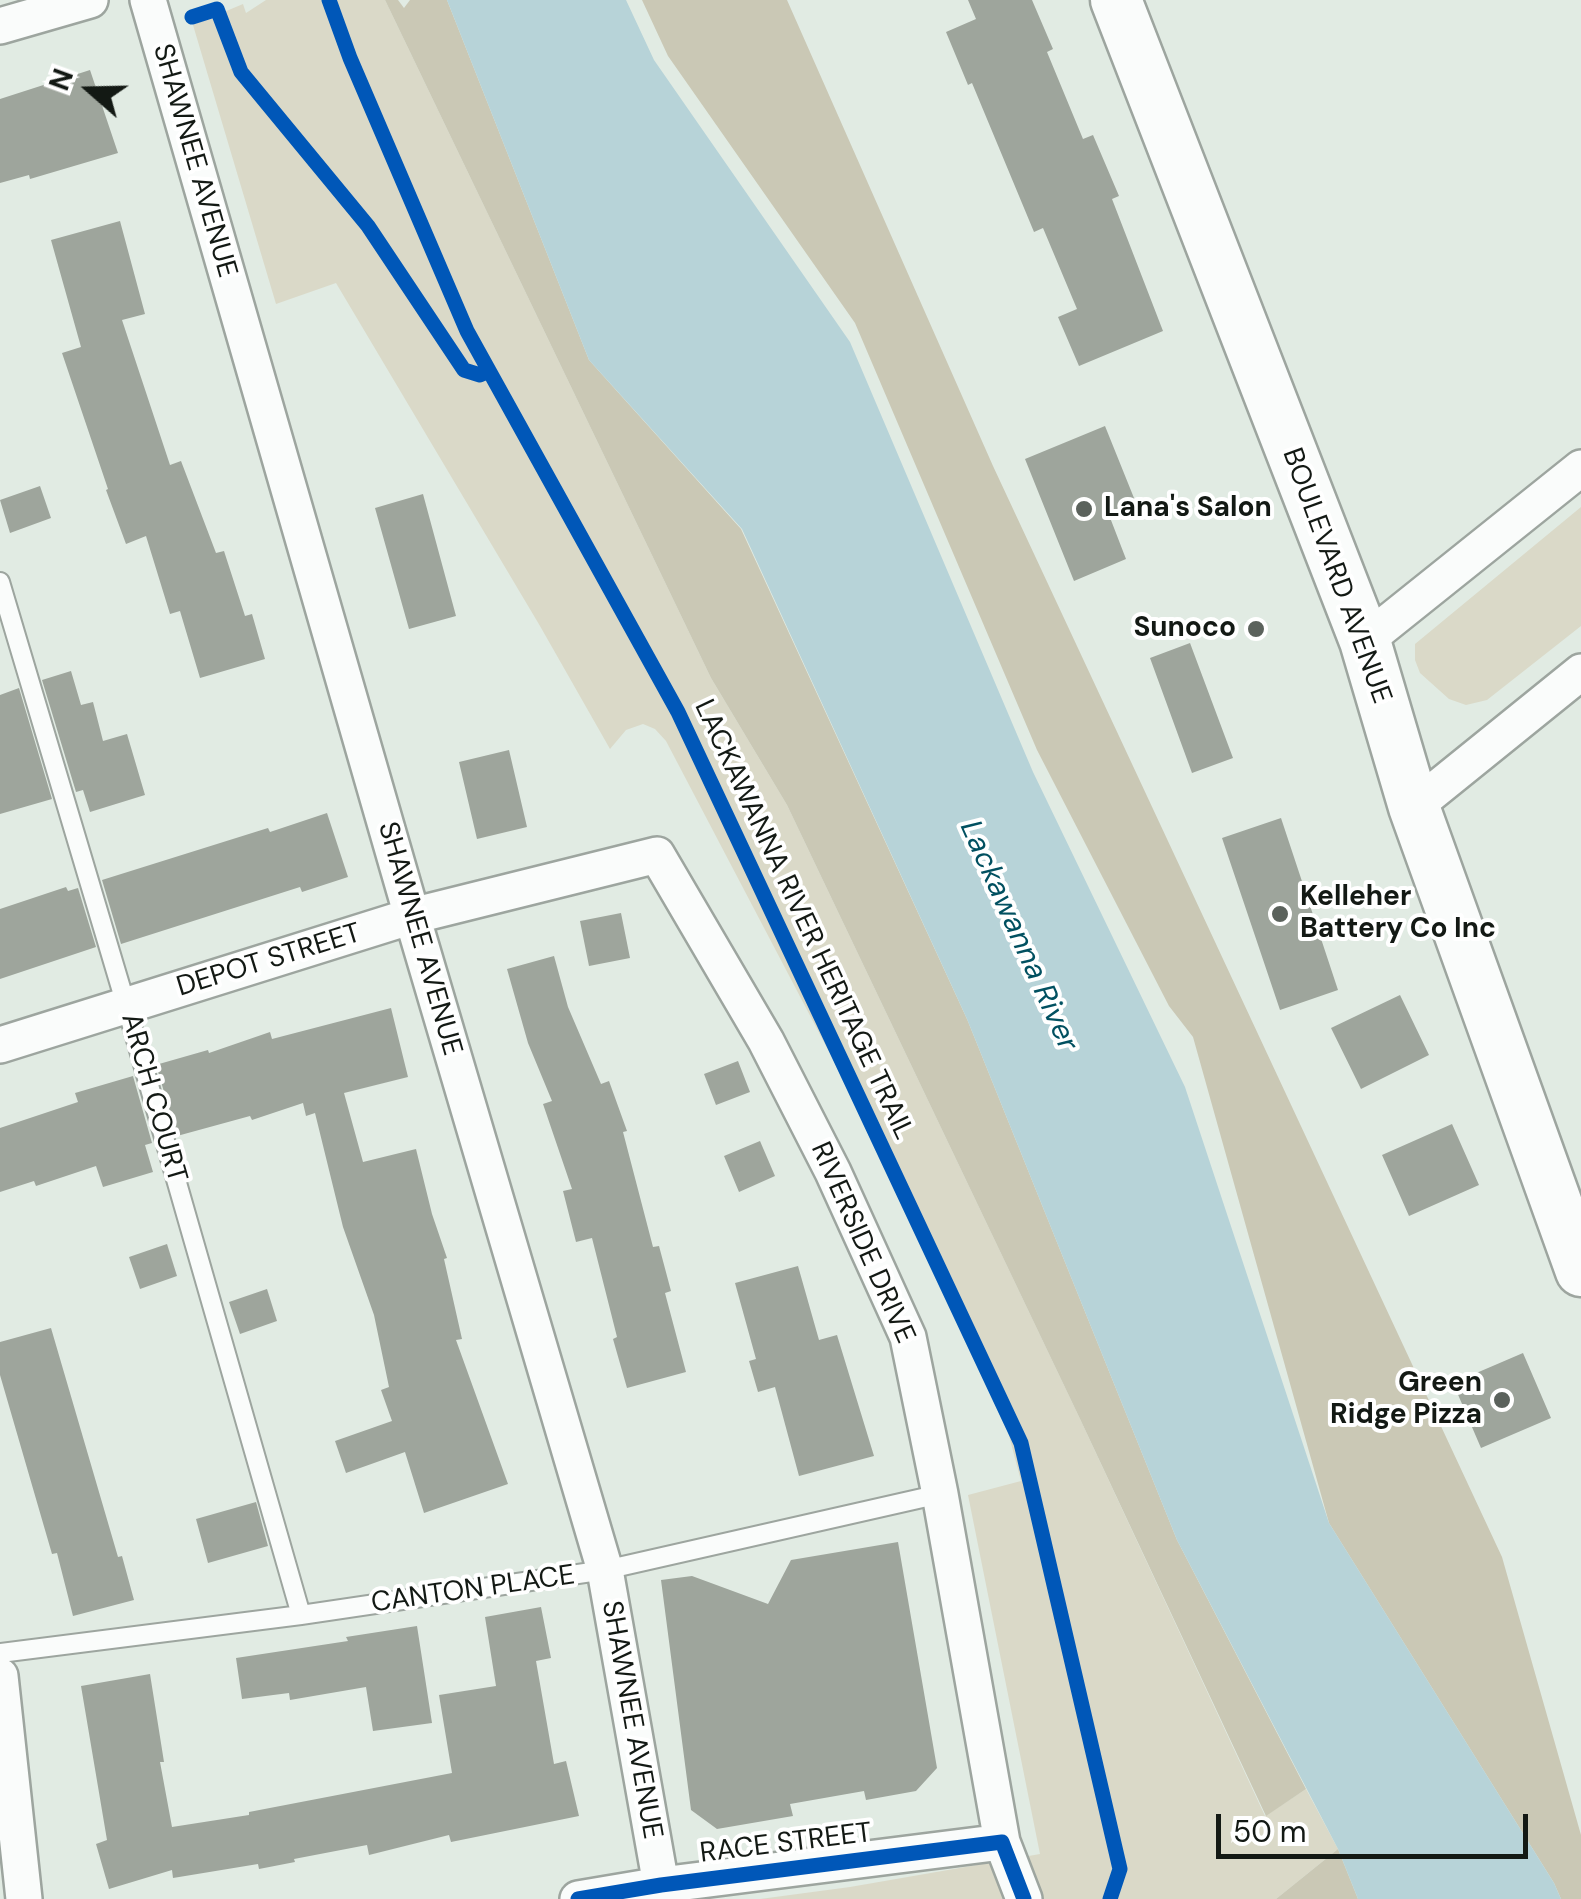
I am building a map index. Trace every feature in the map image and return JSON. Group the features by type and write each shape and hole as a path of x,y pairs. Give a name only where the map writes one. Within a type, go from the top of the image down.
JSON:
{"street":[{"path":"0,26 90,0"},
{"name":"SHAWNEE AVENUE","path":"148,0 604,1570 661,1885"},
{"name":"BOULEVARD AVENUE","path":"1116,0 1366,641 1414,807 1581,1271"},
{"path":"1366,641 1581,468"},
{"path":"1414,807 1581,672"},
{"name":"DEPOT STREET","path":"0,1046 412,916 657,856"},
{"name":"RIVERSIDE DRIVE","path":"657,856 774,1058 834,1172 908,1337 1002,1842 1024,1899"},
{"path":"0,1676 24,1899"},
{"name":"RACE STREET","path":"578,1899 1002,1842"}],"lane":[{"name":"ARCH COURT","path":"0,582 301,1616"},
{"name":"CANTON PLACE","path":"0,1652 301,1616 604,1570 940,1494"}],"green space":[{"path":"266,0 385,0 711,678 787,805 1265,1816 1306,1789 1338,1849 1276,1899 760,1899 1040,1854 968,1495 1021,1481 1008,1432 848,1088 666,741 655,729 643,724 626,730 610,749 336,283 276,304 193,25 243,4 246,13"},
{"path":"1581,507 1581,626 1487,700 1466,705 1449,699 1420,673 1415,644"}],"shaded area":[{"path":"385,0 398,0 404,8 410,0 447,0 589,360 741,529 967,1019 1177,1540 1306,1789 1266,1816 787,805 711,678"},
{"path":"642,0 787,0 993,466 1502,1557 1581,1835 1581,1899 1561,1899 1329,1523 1193,1037 1169,1006 1037,750 855,323 668,56"},
{"path":"1338,1849 1358,1899 1276,1899"}],"water":[{"name":"Lackawanna River","path":"447,0 626,0 654,60 850,342 1033,772 1185,1087 1329,1523 1561,1899 1358,1899 1338,1849 1177,1540 967,1019 742,529 589,360"}],"building":[{"path":"968,0 1032,0 1053,49 1047,52 1083,139 1093,135 1119,196 1112,199 1163,331 1079,366 1058,317 1077,309 1043,228 1034,232 972,83 968,85 946,32 976,19"},
{"path":"90,70 118,153 30,179 29,175 0,183 0,99"},
{"path":"120,221 145,314 122,320 170,465 181,461 216,553 224,551 245,616 252,614 265,659 200,678 180,611 170,614 146,536 126,544 62,353 81,347 51,240"},
{"name":"Lana's Salon","path":"1105,426 1136,503 1109,515 1126,559 1074,581 1025,459"},
{"path":"40,486 51,518 10,533 0,500"},
{"path":"423,494 456,616 409,629 375,508"},
{"path":"1190,643 1233,758 1192,773 1150,658"},
{"path":"71,671 81,705 93,702 103,741 127,734 145,795 90,812 83,790 76,792 42,680"},
{"path":"19,688 52,799 0,814 0,695"},
{"path":"509,750 527,827 477,839 459,762"},
{"path":"327,813 348,877 302,892 300,887 121,944 102,880"},
{"name":"Kelleher Battery Co Inc","path":"1281,818 1338,990 1280,1010 1222,838"},
{"path":"66,887 68,891 78,888 96,947 0,979 0,909"},
{"path":"621,913 630,958 589,966 580,921"},
{"path":"554,956 568,1007 601,1084 609,1081 627,1131 623,1132 653,1247 659,1246 671,1291 665,1293 686,1372 627,1388 592,1238 576,1242 563,1191 572,1189 543,1104 552,1101 528,1043 507,969"},
{"path":"1400,995 1429,1055 1361,1089 1331,1028"},
{"path":"391,1008 408,1077 344,1093 363,1162 416,1149 447,1258 444,1259 462,1339 456,1340 508,1484 424,1513 405,1452 346,1473 335,1441 392,1421 381,1390 389,1387 374,1315 343,1227 315,1113 306,1116 303,1103 252,1120 250,1116 177,1136 157,1068 159,1064 208,1050 209,1053 270,1032 272,1039"},
{"path":"738,1061 750,1092 716,1105 704,1074"},
{"path":"133,1076 152,1143 145,1145 153,1172 103,1187 96,1166 36,1186 34,1181 0,1192 0,1128 78,1102 75,1093"},
{"path":"1452,1124 1479,1185 1409,1216 1382,1155"},
{"path":"760,1141 775,1176 739,1192 724,1156"},
{"path":"167,1244 177,1276 140,1289 129,1257"},
{"path":"798,1266 819,1340 837,1335 874,1456 799,1476 775,1387 758,1392 749,1361 756,1359 735,1283"},
{"path":"267,1289 277,1321 240,1334 229,1302"},
{"path":"51,1328 134,1600 73,1616 0,1375 0,1342"},
{"name":"Green Ridge Pizza","path":"1523,1353 1551,1418 1481,1448 1453,1383"},
{"path":"256,1502 268,1546 208,1563 196,1519"},
{"path":"898,1542 937,1768 916,1791 866,1800 864,1791 790,1804 793,1816 717,1829 691,1810 661,1580 692,1576 768,1604 791,1560"},
{"path":"541,1607 551,1658 536,1661 554,1764 566,1761 579,1816 451,1842 449,1835 369,1855 367,1845 259,1869 258,1864 173,1878 172,1870 109,1889 96,1844 107,1840 81,1686 150,1674 172,1827 249,1815 452,1773 439,1695 496,1686 485,1617"},
{"path":"417,1626 432,1723 373,1731 366,1687 290,1700 289,1693 242,1699 236,1658"}],"cycle path":[{"name":"LACKAWANNA RIVER HERITAGE TRAIL","path":"329,0 467,331 678,712 1021,1443 1120,1869 1110,1899"},
{"path":"192,17 217,9 241,72 368,226 464,370 480,375 489,371"},
{"path":"578,1899 1002,1842 1024,1899"}],"place":[{"name":"Lana's Salon","path":"1084,509"},
{"name":"Sunoco","path":"1256,629"},
{"name":"Kelleher Battery Co Inc","path":"1280,914"},
{"name":"Green Ridge Pizza","path":"1502,1400"}]}
